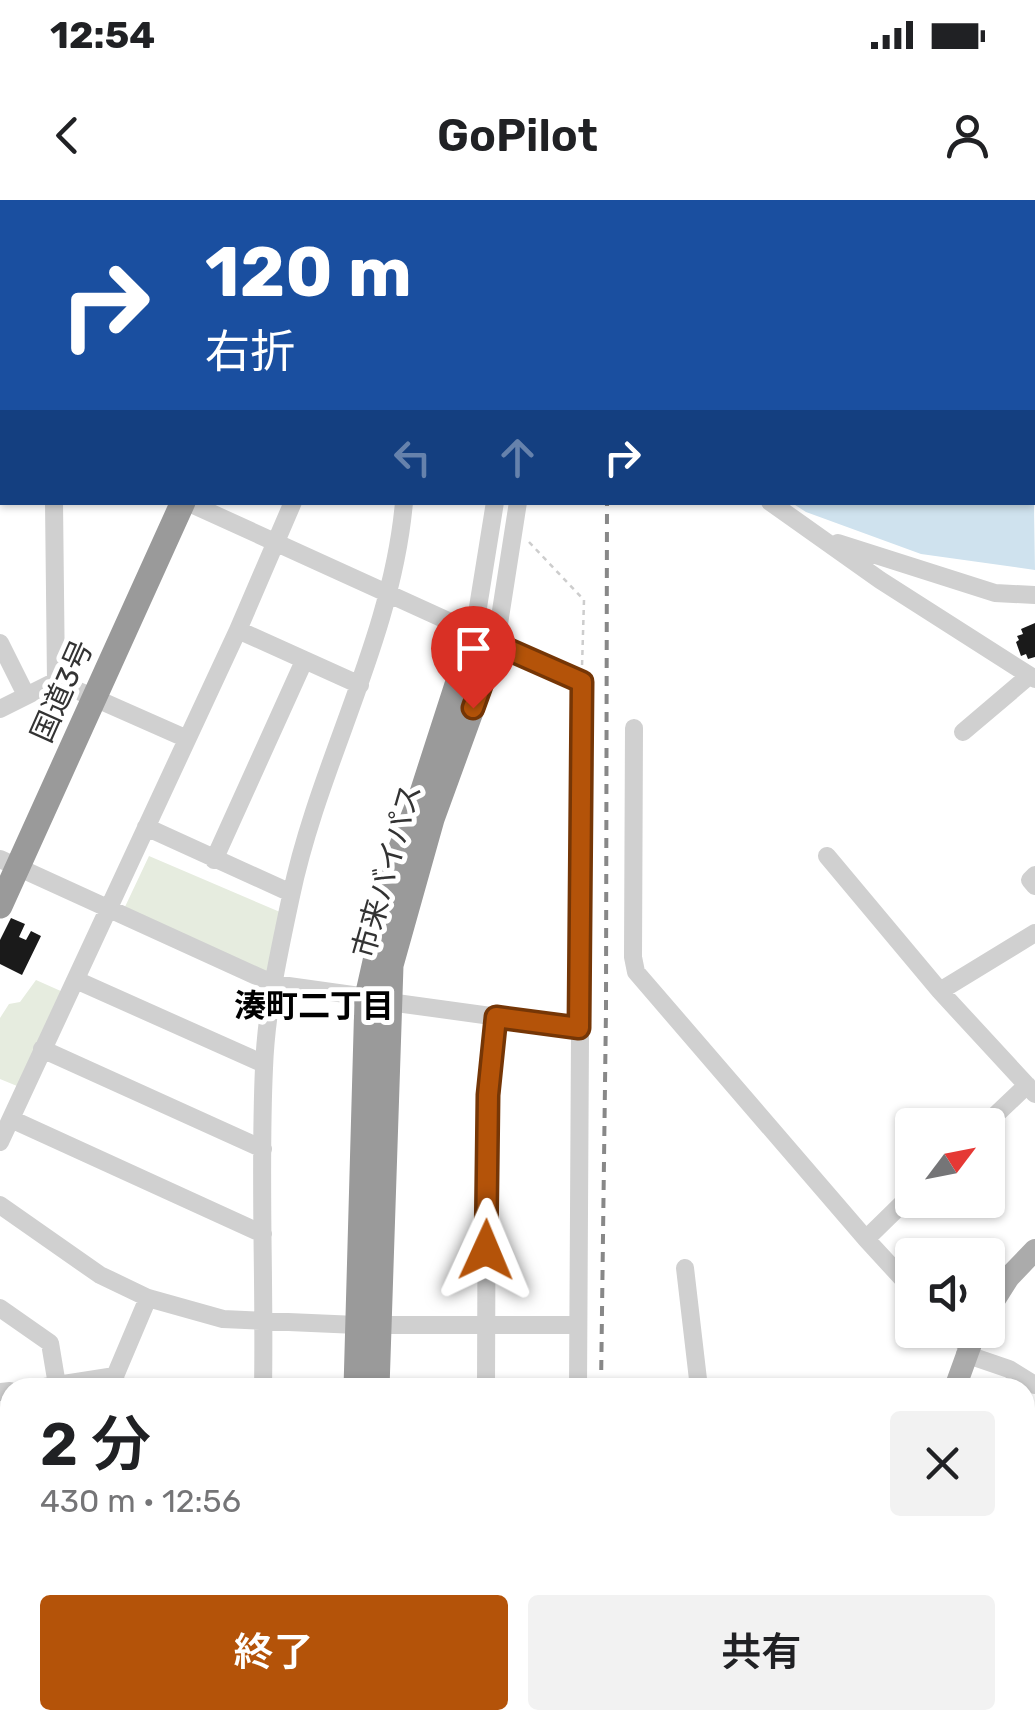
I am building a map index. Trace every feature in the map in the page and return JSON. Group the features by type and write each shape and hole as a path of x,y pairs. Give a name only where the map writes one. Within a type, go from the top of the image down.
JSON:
{"highway":[{"name":"国道3号","path":"0,906 9,863 94,698 184,505"},
{"name":"市来バイパス","path":"358,1378 367,1324 378,999 485,638"},
{"name":"市来バイパス","path":"367,1324 375,1378"}],"main road":[{"path":"1005,1283 1035,1250"},
{"path":"957,1378 963,1348"}],"street":[{"path":"54,505 56,681"},
{"path":"192,505 582,682 578,1378"},
{"path":"0,1142 238,630 292,505"},
{"path":"263,1378 264,1064 274,984 291,893 310,823 389,593 404,505"},
{"name":"市来バイパス","path":"485,638 495,505"},
{"name":"市来バイパス","path":"485,638 517,505"},
{"path":"774,505 880,580 1032,678 962,732"},
{"path":"823,538 995,593 1035,595"},
{"path":"238,630 360,685"},
{"path":"0,643 26,695"},
{"path":"214,860 304,662"},
{"path":"0,709 56,681 186,738"},
{"path":"634,728 636,972 895,1271"},
{"path":"146,828 291,893"},
{"path":"828,856 940,991 1031,1089 1005,1109"},
{"path":"9,863 274,984 579,1028"},
{"path":"1035,875 1030,880 1035,886"},
{"path":"940,991 1035,932"},
{"path":"76,980 264,1064"},
{"path":"486,1378 488,1095 496,1017"},
{"path":"42,1050 263,1149"},
{"path":"11,1119 263,1234"},
{"path":"0,1205 100,1275 148,1298 224,1319 264,1323 576,1325"},
{"path":"866,1240 895,1211"},
{"path":"684,1268 698,1378"},
{"path":"118,1378 148,1298"},
{"path":"0,1308 50,1343 48,1378"},
{"path":"977,1348 1024,1378"}],"path":[{"path":"545,558 584,600 582,682"}],"shaded area":[{"path":"149,856 280,912 271,979 123,911"},
{"path":"36,980 63,992 17,1086 0,1079 0,1018 9,1004 20,1002"}],"water":[{"path":"795,505 1034,505 1035,570 921,554"}],"building":[{"path":"1035,623 1035,657 1028,659 1026,654 1021,656 1017,636 1023,634 1021,629"},
{"path":"11,918 25,924 19,937 26,940 31,931 41,936 22,975 0,964 0,940"}],"railway":[{"path":"601,1378 607,505"}],"district":[{"name":"湊町二丁目","path":"314,1006"}],"route":[{"path":"473,708 496,644 582,682 579,1028 496,1017 488,1095 486,1250"}]}
